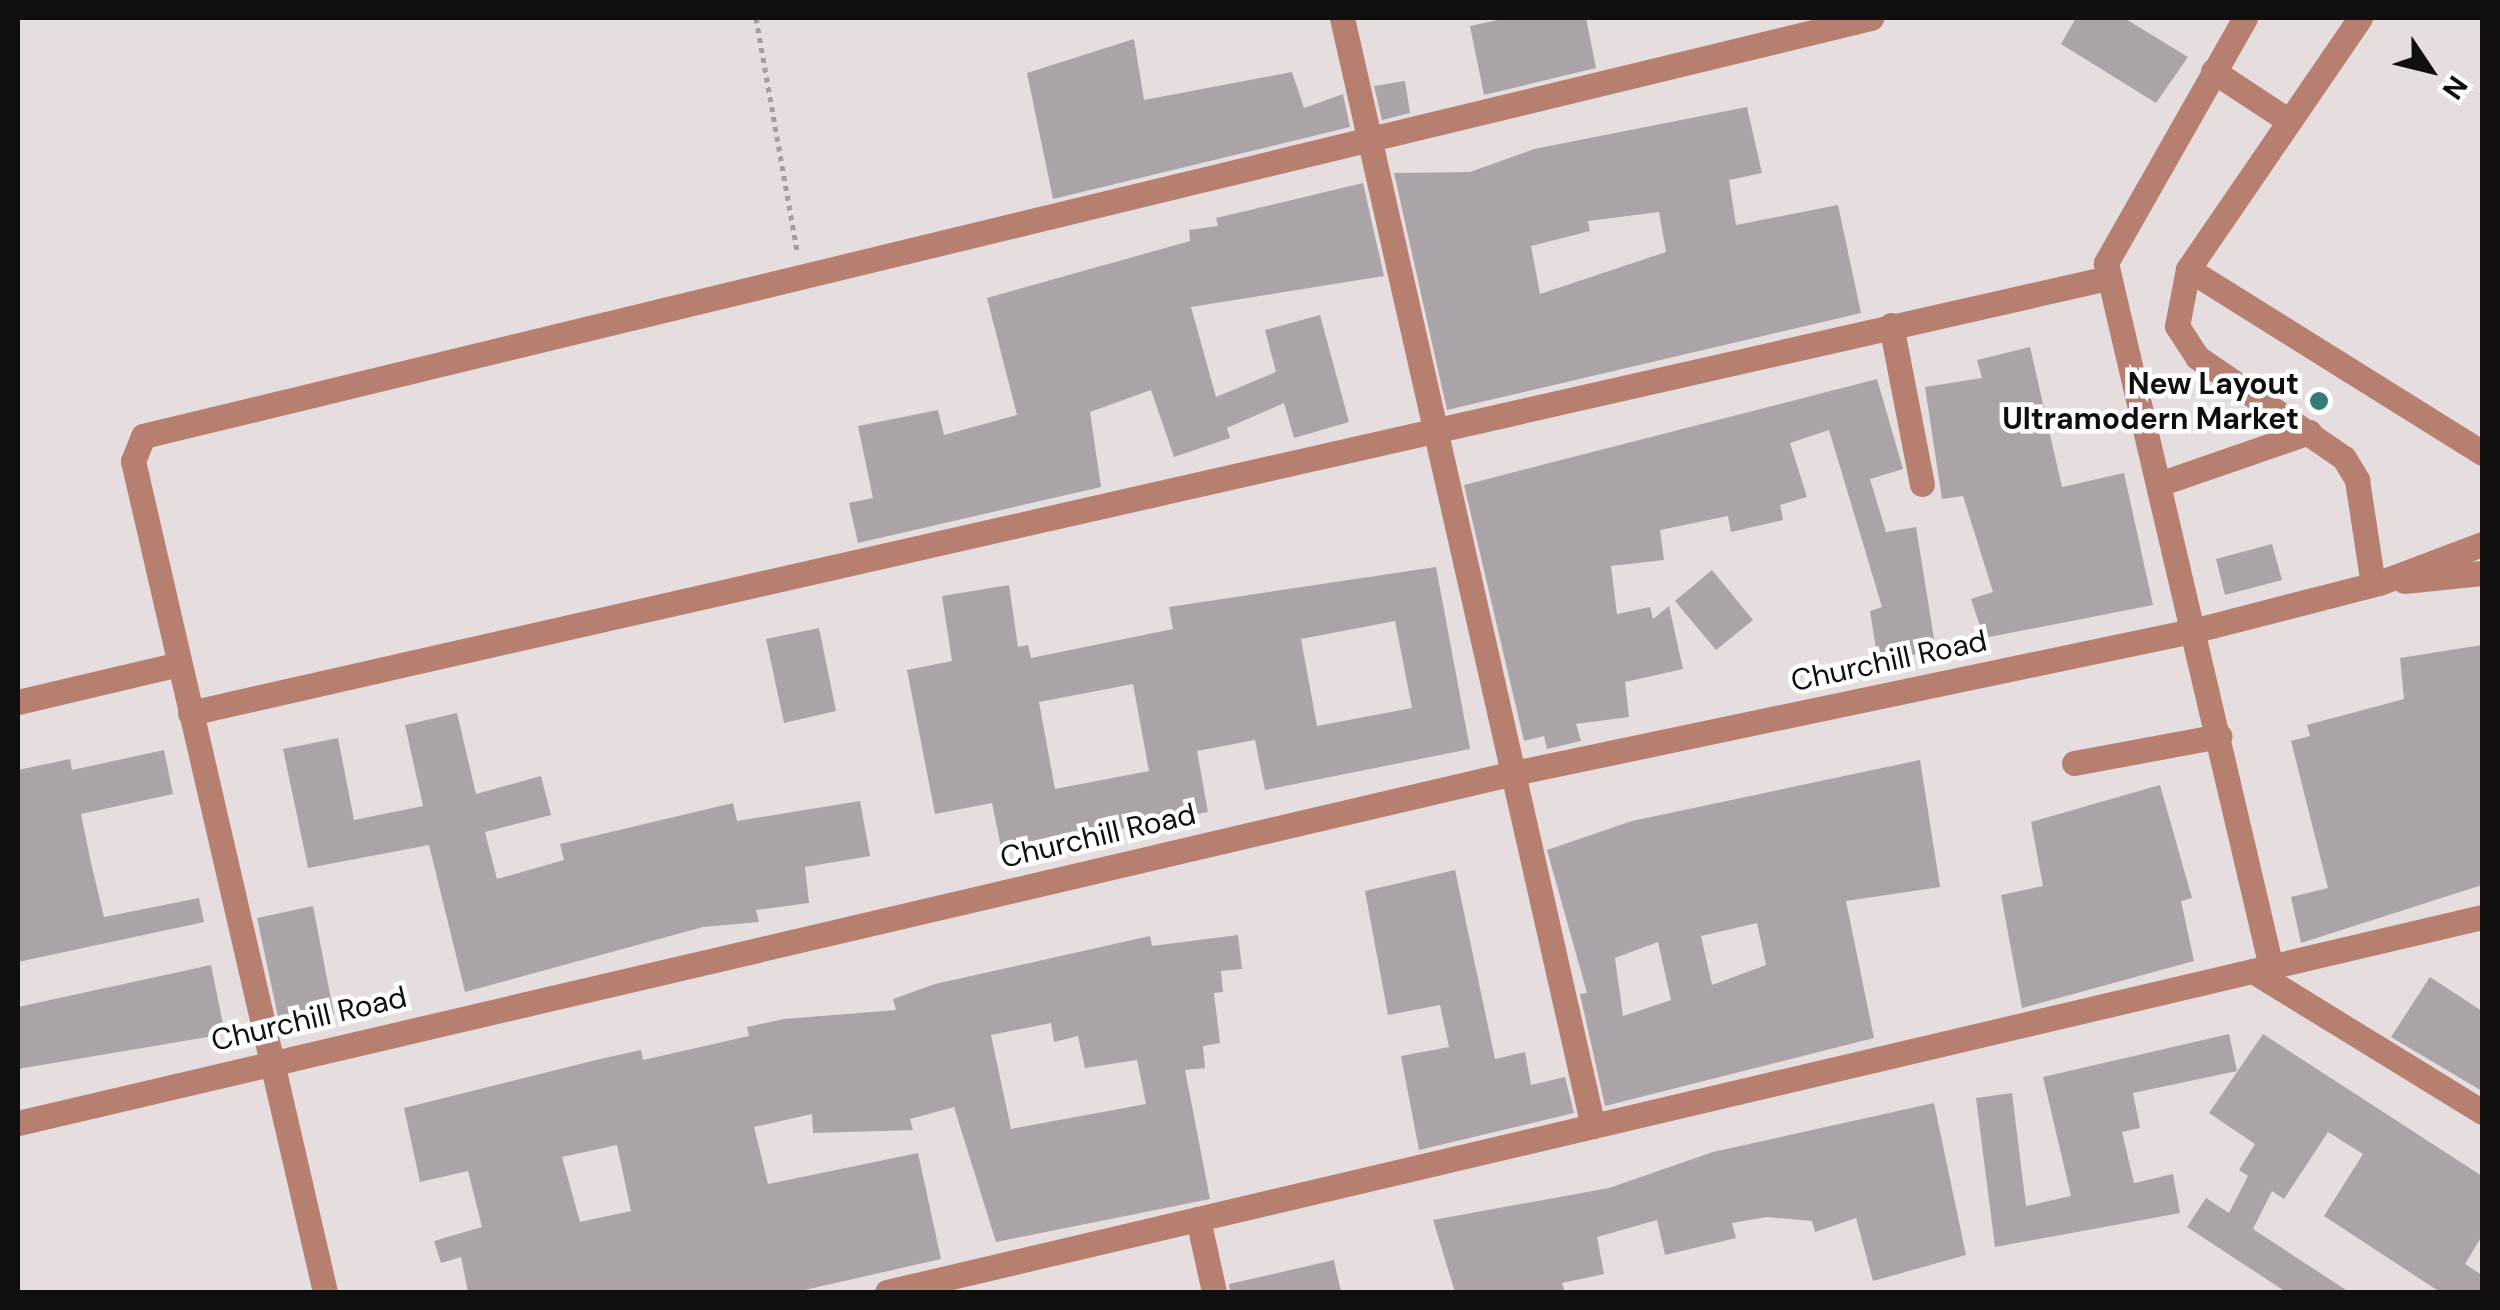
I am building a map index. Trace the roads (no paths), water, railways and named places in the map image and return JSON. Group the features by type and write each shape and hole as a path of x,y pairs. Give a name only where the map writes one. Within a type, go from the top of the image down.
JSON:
{"street":[{"path":"1342,18 1592,1126"},
{"path":"2245,18 2114,235 2107,278 2220,736 2262,969 2482,1112"},
{"path":"2360,18 2179,287 2182,338 2309,432 2357,480 2376,583"},
{"path":"325,1292 133,461 154,429 801,277 1861,19"},
{"path":"2212,71 2288,121"},
{"path":"2188,269 2482,453"},
{"path":"190,713 1436,426 2107,278"},
{"path":"1891,325 1922,484"},
{"path":"2159,484 2309,432"},
{"path":"2376,583 2482,544"},
{"path":"2376,583 2482,574"},
{"name":"Churchill Road","path":"18,1122 1514,773 2196,630 2376,583"},
{"path":"18,702 179,664"},
{"path":"2074,762 2220,736"},
{"path":"887,1292 2482,917"},
{"path":"1198,1219 1214,1292"}],"place":[{"name":"New Layout Ultramodern Market","path":"2319,401"}]}
